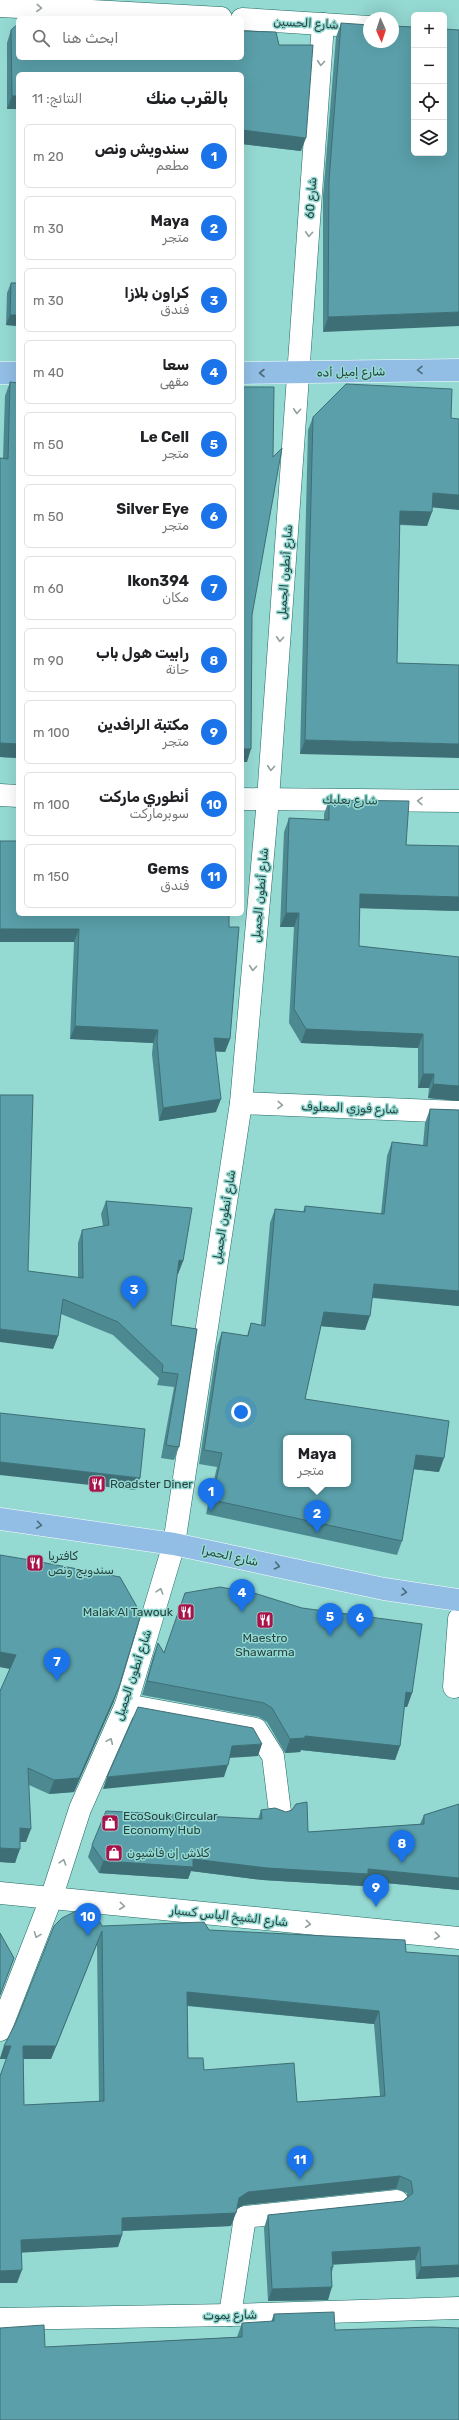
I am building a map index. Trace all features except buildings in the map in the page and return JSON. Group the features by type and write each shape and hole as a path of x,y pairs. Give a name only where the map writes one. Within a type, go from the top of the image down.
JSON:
{"main road":[{"name":"شارع إميل أده","path":"244,373 459,370"},
{"path":"0,373 16,373"},
{"name":"شارع الحمرا","path":"0,1519 174,1544 384,1589 459,1600"}],"street":[{"path":"0,6 183,16"},
{"name":"شارع الحسين","path":"244,19 363,26"},
{"name":"شارع 60","path":"300,372 323,24"},
{"name":"شارع أنطون الجميل","path":"0,2030 51,1899 80,1809 126,1705 174,1544 241,1103 268,799 300,372"},
{"path":"0,795 16,796"},
{"name":"شارع بعلبك","path":"244,799 459,801"},
{"name":"شارع فوزي المعلوف","path":"241,1103 459,1112"},
{"path":"454,1687 459,1619"},
{"path":"126,1705 256,1729 273,1756 280,1812"},
{"name":"شارع الشيخ الياس كسبار","path":"0,1893 459,1938"},
{"path":"230,2315 245,2217 397,2201"},
{"name":"شارع يموت","path":"0,2319 230,2315 459,2308"}],"place":[{"name":"كراون بلازا","path":"134,1309"},
{"name":"Roadster Diner","path":"97,1484"},
{"name":"سندويش ونص","path":"211,1511"},
{"name":"Maya","path":"317,1533"},
{"name":"كافتريا سندويج ونص","path":"35,1563"},
{"name":"Malak Al Tawouk","path":"186,1612"},
{"name":"سعا","path":"242,1612"},
{"name":"Maestro Shawarma","path":"265,1620"},
{"name":"Le Cell","path":"330,1636"},
{"name":"Silver Eye","path":"360,1637"},
{"name":"Ikon394","path":"57,1681"},
{"name":"EcoSouk Circular Economy Hub","path":"110,1823"},
{"name":"كلاش إن فاشيون","path":"114,1853"},
{"name":"رابيت هول باب","path":"402,1863"},
{"name":"مكتبة الرافدين","path":"376,1907"},
{"name":"أنطوري ماركت","path":"88,1936"},
{"name":"Gems","path":"300,2179"}]}
